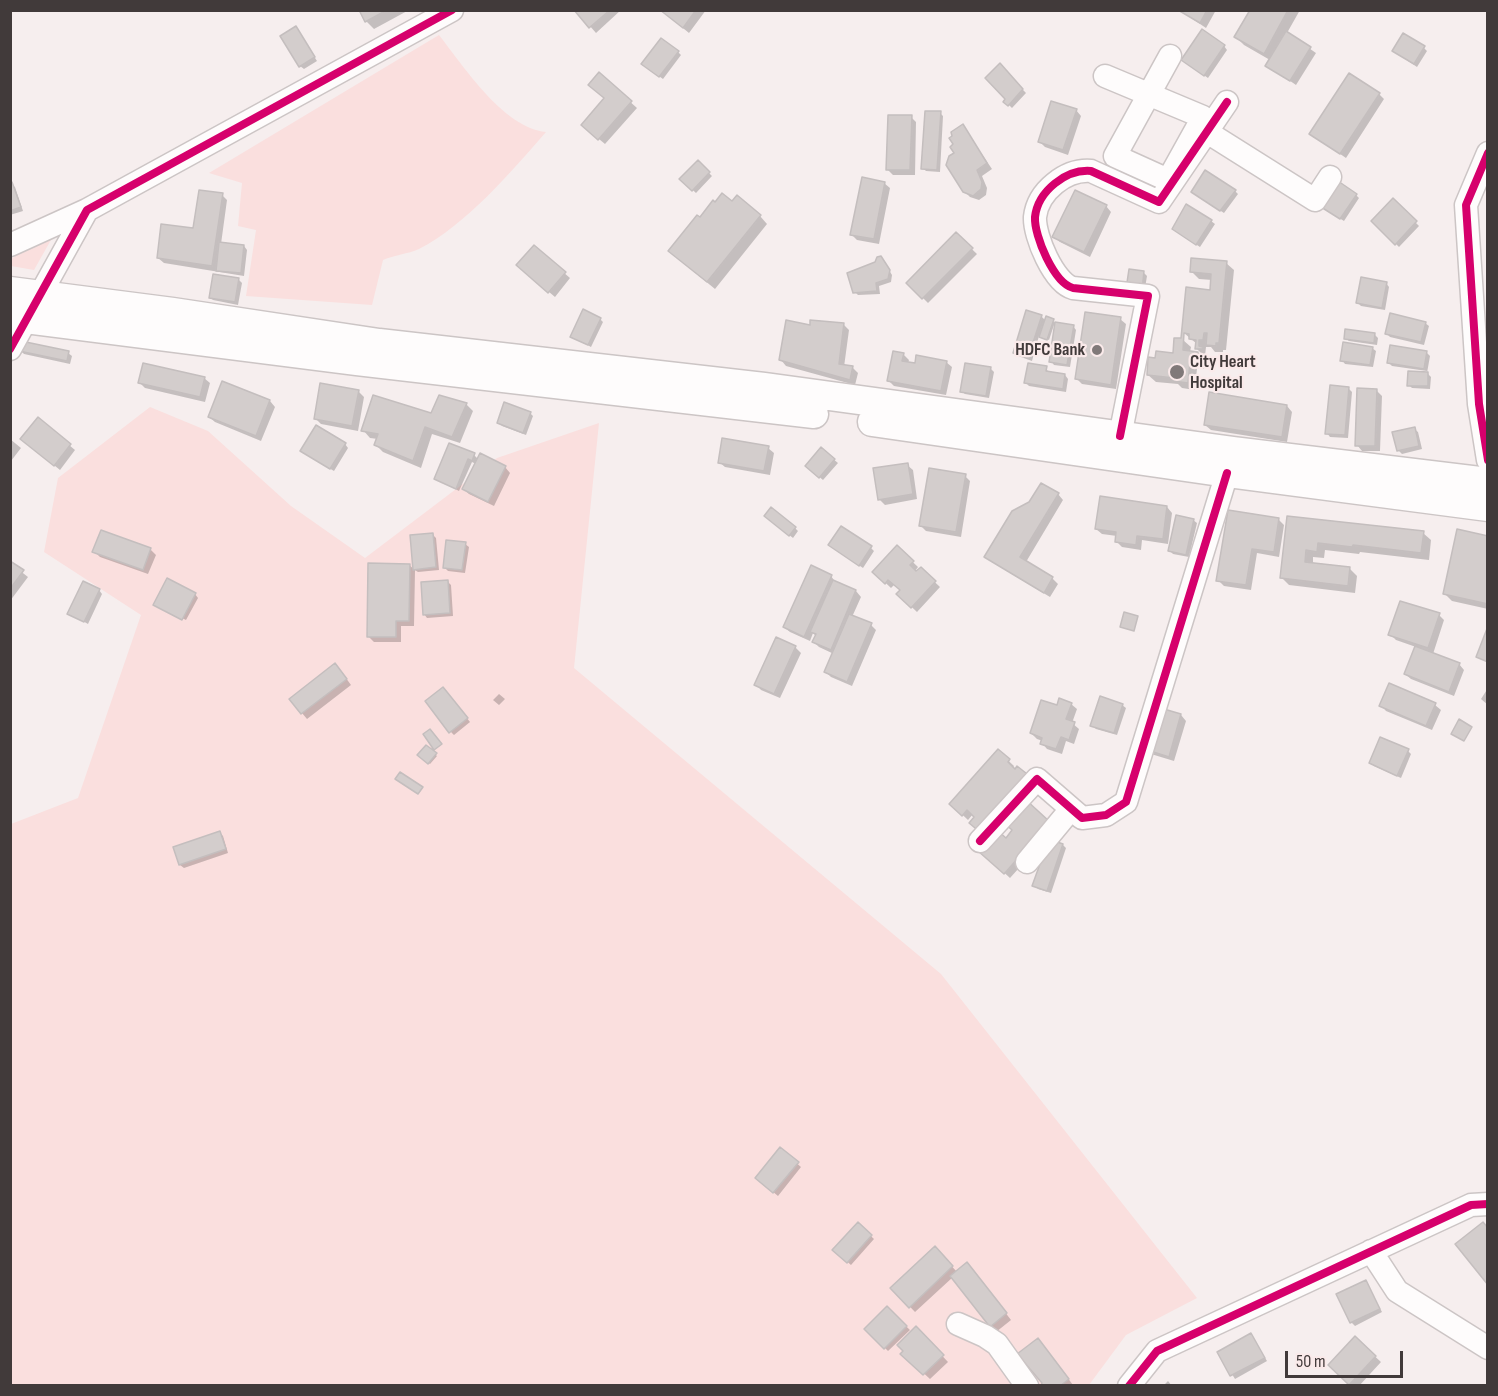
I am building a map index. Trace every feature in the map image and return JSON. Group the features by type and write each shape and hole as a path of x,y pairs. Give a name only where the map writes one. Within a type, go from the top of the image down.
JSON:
{"main road":[{"path":"10,291 26,310 357,361 808,413 1227,473 1476,493"},
{"path":"26,310 378,343 764,387 1120,436 1476,493"}],"street":[{"path":"10,245 87,210 452,10"},
{"path":"1104,177 1170,56"},
{"path":"1105,76 1203,117 1168,180 1115,156"},
{"path":"1120,436 1148,296 1066,286 1049,262 1037,233 1035,218 1039,204 1049,189 1060,179 1078,170 1091,171 1159,202 1227,102"},
{"path":"1207,132 1315,200 1330,177"},
{"path":"1488,153 1466,206 1488,460"},
{"path":"10,348 26,310 87,210"},
{"path":"980,840 1037,779 1082,818 1106,815 1126,802 1227,473"},
{"path":"1028,862 1071,808"},
{"path":"1129,1386 1157,1351 1471,1205 1488,1204"},
{"path":"1371,1251 1397,1291 1488,1348"},
{"path":"958,1324 997,1344 1027,1386"}],"shaded area":[{"path":"439,35 473,79 500,108 530,128 546,132 487,196 454,226 419,249 383,260 372,305 246,296 256,230 238,226 242,183 209,173"},
{"path":"56,231 34,270 11,266 11,259"},
{"path":"150,407 208,431 291,506 365,558 497,458 599,423 574,668 941,974 1197,1298 1126,1335 1089,1385 11,1386 11,824 78,798 141,615 44,552 58,478"}],"building":[{"path":"359,10 387,10 365,22"},
{"path":"574,10 610,10 589,28"},
{"path":"660,10 696,10 683,28"},
{"path":"1178,10 1207,10 1200,23"},
{"path":"1250,10 1288,10 1264,54 1234,37"},
{"path":"296,26 315,57 299,67 280,36"},
{"path":"1202,29 1225,45 1204,76 1181,60"},
{"path":"1286,31 1311,47 1290,81 1265,66"},
{"path":"1403,33 1425,46 1414,64 1392,51"},
{"path":"661,38 679,51 659,77 641,64"},
{"path":"1000,63 1023,89 1008,106 1003,102 1005,99 985,78"},
{"path":"599,72 632,101 598,140 581,125 604,98 588,85"},
{"path":"1349,73 1380,93 1340,154 1309,134"},
{"path":"1051,101 1077,109 1063,150 1038,142"},
{"path":"925,111 941,111 937,170 921,169"},
{"path":"888,115 912,115 910,170 886,170"},
{"path":"963,124 987,163 977,170 982,182 981,189 973,196 963,192 946,165 949,156 954,153 950,147 953,144 949,138 952,136 951,132"},
{"path":"698,160 710,172 692,191 679,179"},
{"path":"1205,170 1236,190 1220,211 1191,192"},
{"path":"862,177 885,182 874,239 850,235"},
{"path":"1338,181 1357,194 1340,219 1321,207"},
{"path":"12,182 21,207 10,211 10,183"},
{"path":"199,190 223,193 212,266 157,258 161,224 193,228"},
{"path":"1075,190 1107,205 1084,252 1052,237"},
{"path":"722,193 732,201 737,195 761,215 707,282 668,251 697,215 700,217 713,200 715,202"},
{"path":"1393,198 1417,221 1395,245 1371,221"},
{"path":"1186,204 1212,220 1196,245 1172,229"},
{"path":"956,232 973,248 922,299 906,283"},
{"path":"219,242 244,245 241,273 216,271"},
{"path":"534,245 566,272 548,293 516,265"},
{"path":"881,256 890,270 888,279 876,283 877,291 853,293 847,273 875,262 877,257"},
{"path":"1191,258 1227,261 1219,343 1216,343 1216,346 1206,345 1207,333 1204,333 1203,340 1199,340 1199,346 1203,349 1195,349 1196,340 1189,339 1189,334 1184,333 1183,350 1198,352 1197,362 1190,362 1188,383 1173,381 1174,378 1147,375 1148,357 1155,358 1156,351 1173,353 1174,338 1181,338 1186,287 1210,290 1211,274 1190,272"},
{"path":"1129,269 1144,271 1142,291 1126,289"},
{"path":"213,274 239,278 235,302 209,298"},
{"path":"1361,277 1387,282 1382,308 1356,303"},
{"path":"583,309 601,318 588,345 570,337"},
{"path":"1026,310 1042,315 1028,358 1013,353"},
{"path":"1085,312 1121,317 1111,385 1075,379"},
{"path":"1390,313 1426,322 1421,342 1385,334"},
{"path":"1046,316 1054,319 1047,340 1039,337"},
{"path":"786,320 810,325 810,320 844,323 839,364 853,366 850,380 779,360"},
{"path":"1055,322 1074,325 1067,365 1049,362"},
{"path":"1345,329 1375,333 1374,343 1344,339"},
{"path":"21,341 69,351 67,361 19,351"},
{"path":"1343,342 1373,347 1370,365 1340,361"},
{"path":"1390,345 1427,351 1424,369 1387,363"},
{"path":"893,351 904,353 902,361 915,363 916,355 947,361 941,391 887,381"},
{"path":"143,363 205,377 200,397 138,383"},
{"path":"965,363 991,367 986,396 960,392"},
{"path":"1028,363 1047,366 1046,371 1065,374 1063,389 1024,383"},
{"path":"1408,371 1428,372 1428,386 1407,386"},
{"path":"222,381 270,400 256,436 208,417"},
{"path":"320,383 359,390 352,426 314,419"},
{"path":"1330,385 1349,387 1345,435 1325,434"},
{"path":"1357,388 1377,389 1375,446 1355,446"},
{"path":"1209,392 1287,405 1282,437 1204,425"},
{"path":"373,395 431,413 439,395 467,403 452,437 425,427 413,461 374,445 378,434 361,431"},
{"path":"504,402 531,412 523,433 497,423"},
{"path":"38,417 71,444 54,466 20,439"},
{"path":"316,425 346,443 330,469 300,451"},
{"path":"1415,427 1419,446 1397,451 1392,432"},
{"path":"722,438 769,446 764,471 718,463"},
{"path":"449,443 475,453 472,461 468,459 456,489 434,479"},
{"path":"821,447 835,459 819,478 805,466"},
{"path":"480,453 506,466 488,502 462,489"},
{"path":"908,463 913,494 878,500 873,468"},
{"path":"929,468 966,474 956,532 919,526"},
{"path":"1041,483 1059,493 1020,557 1053,577 1044,593 984,557 1012,511 1029,502"},
{"path":"1100,496 1167,506 1163,539 1137,536 1136,545 1115,542 1116,532 1095,529"},
{"path":"771,507 796,527 789,536 764,516"},
{"path":"1228,510 1279,518 1274,552 1252,549 1246,585 1216,581"},
{"path":"1176,515 1194,519 1186,555 1168,551"},
{"path":"1287,516 1424,531 1421,553 1318,543 1317,552 1306,550 1305,562 1350,567 1348,586 1280,578"},
{"path":"841,526 872,546 859,566 828,545"},
{"path":"1457,529 1488,536 1488,604 1443,594"},
{"path":"101,530 151,548 143,570 92,552"},
{"path":"433,533 436,567 413,570 410,535"},
{"path":"446,540 466,542 462,570 443,568"},
{"path":"897,545 914,561 910,565 916,571 921,567 936,581 911,608 896,594 900,590 888,580 885,584 872,572"},
{"path":"10,561 24,570 10,589"},
{"path":"368,563 410,564 409,621 396,621 396,637 367,637"},
{"path":"811,565 832,575 804,637 783,627"},
{"path":"167,578 196,593 182,620 153,605"},
{"path":"448,580 450,613 423,615 421,582"},
{"path":"833,580 856,590 831,650 812,642 816,634 810,632"},
{"path":"83,581 100,589 84,622 67,614"},
{"path":"1400,601 1440,613 1428,648 1388,635"},
{"path":"1124,612 1138,616 1134,631 1120,627"},
{"path":"849,614 872,623 847,682 824,672"},
{"path":"1488,626 1488,662 1476,657"},
{"path":"776,637 796,646 774,694 754,685"},
{"path":"1415,646 1460,663 1449,692 1404,674"},
{"path":"335,663 347,679 301,714 289,699"},
{"path":"1389,683 1436,703 1426,726 1379,706"},
{"path":"443,687 468,718 449,733 425,701"},
{"path":"1100,696 1123,704 1114,733 1090,726"},
{"path":"1059,698 1072,703 1066,719 1075,722 1069,740 1061,737 1056,749 1040,744 1042,738 1030,733 1041,700 1057,705"},
{"path":"1157,707 1181,714 1169,757 1144,749"},
{"path":"1459,719 1472,727 1464,741 1451,734"},
{"path":"430,729 442,744 434,750 423,734"},
{"path":"1380,737 1409,749 1397,776 1369,763"},
{"path":"426,745 437,753 428,764 417,755"},
{"path":"998,749 1010,759 1008,762 1015,769 1017,766 1031,777 981,833 969,823 974,817 967,810 962,816 949,804"},
{"path":"400,772 423,787 418,794 395,779"},
{"path":"1025,799 1050,822 1004,874 978,851 997,830 1006,838 1012,830 1004,823"},
{"path":"220,831 226,849 179,865 173,847"},
{"path":"1049,839 1063,844 1047,891 1032,886"},
{"path":"780,1147 799,1162 773,1193 755,1178"},
{"path":"858,1222 872,1235 847,1263 832,1250"},
{"path":"1483,1222 1488,1228 1488,1285 1455,1244"},
{"path":"935,1246 953,1266 909,1308 890,1288"},
{"path":"967,1262 1007,1313 990,1327 950,1276"},
{"path":"1366,1280 1380,1309 1350,1323 1336,1294"},
{"path":"887,1306 907,1326 884,1349 864,1329"},
{"path":"916,1326 944,1355 923,1375 900,1354 903,1351 897,1345"},
{"path":"1251,1333 1265,1358 1230,1376 1217,1352"},
{"path":"1355,1336 1376,1356 1349,1385 1328,1365"},
{"path":"1038,1338 1069,1379 1060,1386 1041,1386 1042,1383 1017,1354"}],"cycle path":[{"path":"10,349 87,210 452,10"},
{"path":"1120,436 1148,296 1073,288 1066,284 1046,258 1036,225 1037,207 1047,190 1063,178 1082,171 1091,171 1159,202 1227,102"},
{"path":"1488,153 1466,205 1479,404 1488,460"},
{"path":"980,841 1037,779 1082,818 1106,815 1126,802 1227,473"},
{"path":"1129,1386 1157,1351 1471,1205 1488,1204"}],"place":[{"name":"HDFC Bank","path":"1097,350"},
{"name":"City Heart Hospital","path":"1177,372"}]}
